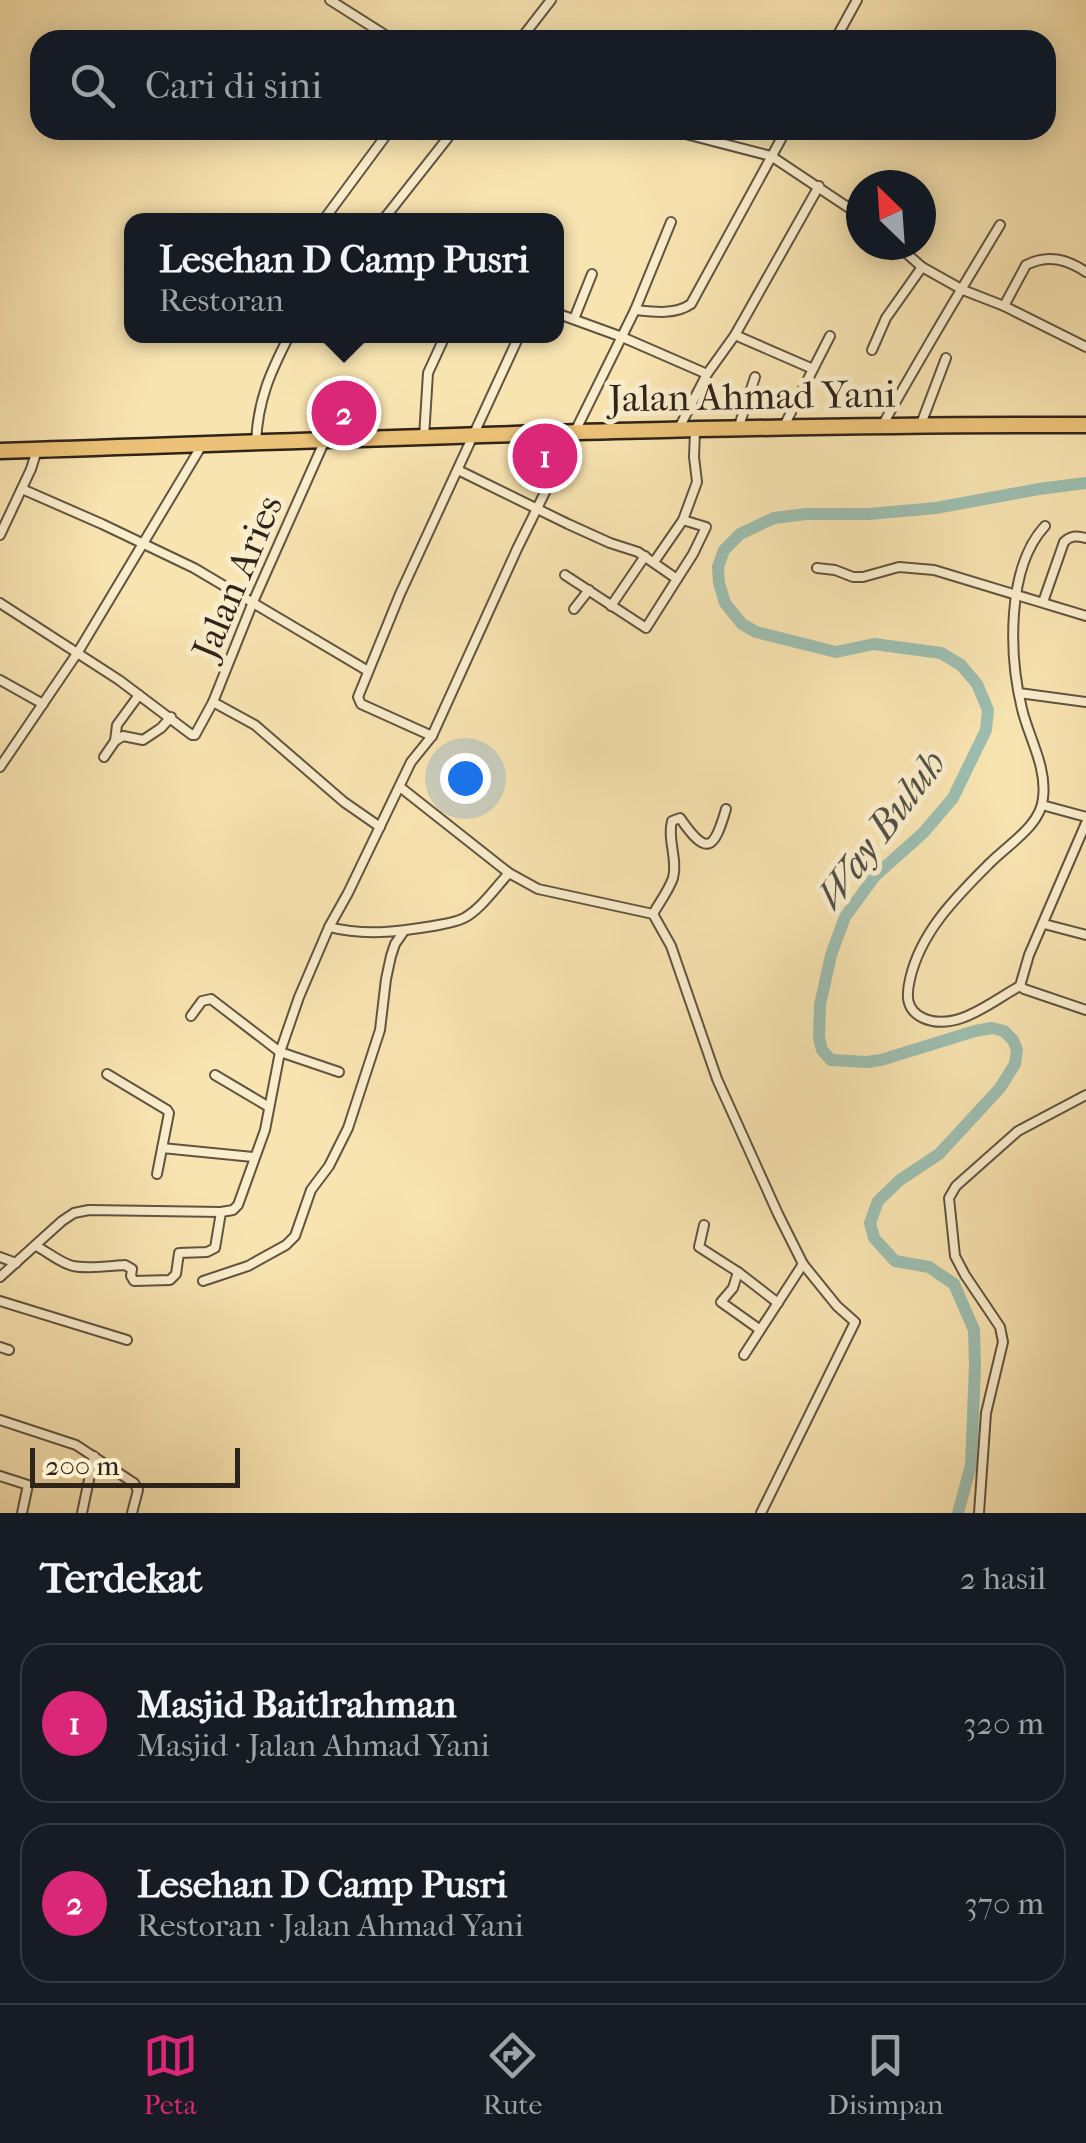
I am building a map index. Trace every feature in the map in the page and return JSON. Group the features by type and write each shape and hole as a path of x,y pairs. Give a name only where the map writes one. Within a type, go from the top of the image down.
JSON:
{"highway":[{"name":"Jalan Ahmad Yani","path":"0,451 475,434 921,424 1086,425"}],"street":[{"path":"330,0 377,30"},
{"path":"528,30 551,0"},
{"path":"840,30 857,0"},
{"path":"329,213 383,140"},
{"path":"389,213 447,140"},
{"path":"709,140 771,156 846,205"},
{"path":"635,310 683,310 692,304 780,140"},
{"path":"678,431 707,374 735,335 819,186"},
{"path":"0,1277 74,1213 222,1212 238,1205 265,1130 280,1052 298,997 411,762 432,736 572,433 635,310 671,222"},
{"path":"882,426 1000,224"},
{"path":"1004,306 1031,261 1046,258 1072,262 1086,272"},
{"path":"914,260 962,290 1004,306 1086,347"},
{"path":"872,350 886,318 922,267"},
{"path":"574,320 592,274"},
{"path":"564,316 707,374"},
{"path":"735,335 813,369"},
{"path":"784,428 830,336"},
{"path":"256,442 257,413 287,343"},
{"path":"424,436 427,378 442,343"},
{"path":"432,736 361,704 358,697 400,594 515,343"},
{"path":"921,424 946,358"},
{"path":"738,429 754,377"},
{"path":"611,606 683,520 697,482 695,431"},
{"name":"Jalan Aries","path":"171,718 192,735 198,733 325,440"},
{"path":"0,767 78,652 203,444"},
{"path":"0,535 37,450"},
{"path":"458,470 649,559 677,579"},
{"path":"22,489 143,542 254,602 368,672"},
{"path":"565,575 646,628 706,527 683,520"},
{"path":"1042,805 1086,820 1020,986 957,1020 934,1022 918,1016 909,1008 907,992 912,968 928,932 1024,832 1042,805 1041,768 1022,708 1012,652 1022,570 1032,540 1045,526"},
{"path":"1043,602 1064,542 1069,537 1086,538"},
{"path":"817,568 853,577 892,567 934,570 1086,616"},
{"path":"574,609 589,590"},
{"path":"0,603 171,718 143,740 123,736 114,740"},
{"path":"0,680 43,704"},
{"path":"1019,693 1086,702"},
{"path":"104,757 117,725 139,695"},
{"path":"213,702 255,725 344,802 380,827"},
{"path":"400,787 508,873 538,889 653,914 671,946 717,1079 803,1264 855,1322 762,1513"},
{"path":"653,914 673,878 672,821 680,818 695,838 709,844 718,838 726,810"},
{"path":"329,927 378,933 466,918 508,873"},
{"path":"1044,924 1086,935"},
{"path":"203,1281 248,1266 295,1236 311,1190 330,1166 348,1128 380,1030 391,956 404,931"},
{"path":"1020,986 1086,1010"},
{"path":"191,1016 202,1001 210,998 280,1052 339,1072"},
{"path":"107,1074 167,1110 170,1116 157,1174"},
{"path":"215,1075 269,1107"},
{"path":"980,1513 986,1413 1003,1342 1000,1327 956,1256 949,1198 956,1186 1018,1131 1086,1095"},
{"path":"162,1148 253,1157"},
{"path":"36,1246 78,1268 126,1266 132,1269 130,1276 134,1281 170,1280 176,1274 179,1253 216,1248 222,1212"},
{"path":"704,1225 699,1248 778,1303"},
{"path":"0,1257 16,1262"},
{"path":"744,1355 803,1264"},
{"path":"738,1272 733,1288 722,1302 759,1329"},
{"path":"0,1301 127,1340"},
{"path":"0,1420 76,1445 137,1486 132,1513"},
{"path":"82,1513 94,1456"},
{"path":"0,1476 28,1485 22,1513"}],"waterway":[{"name":"Way Buluh","path":"958,1513 971,1465 974,1330 954,1284 929,1267 895,1261 874,1238 870,1223 878,1201 900,1180 939,1154 1000,1088 1015,1064 1017,1050 1004,1031 992,1028 881,1060 831,1060 822,1050 819,1038 820,1005 831,955 845,917 875,876 923,833 953,798 986,730 988,710 977,684 961,665 941,653 874,644 836,652 756,632 742,624 725,603 718,567 724,550 740,534 774,518 936,508 1086,483"}],"place":[{"name":"Lesehan D Camp Pusri","path":"344,413"},
{"name":"Masjid Baitlrahman","path":"545,456"}]}
